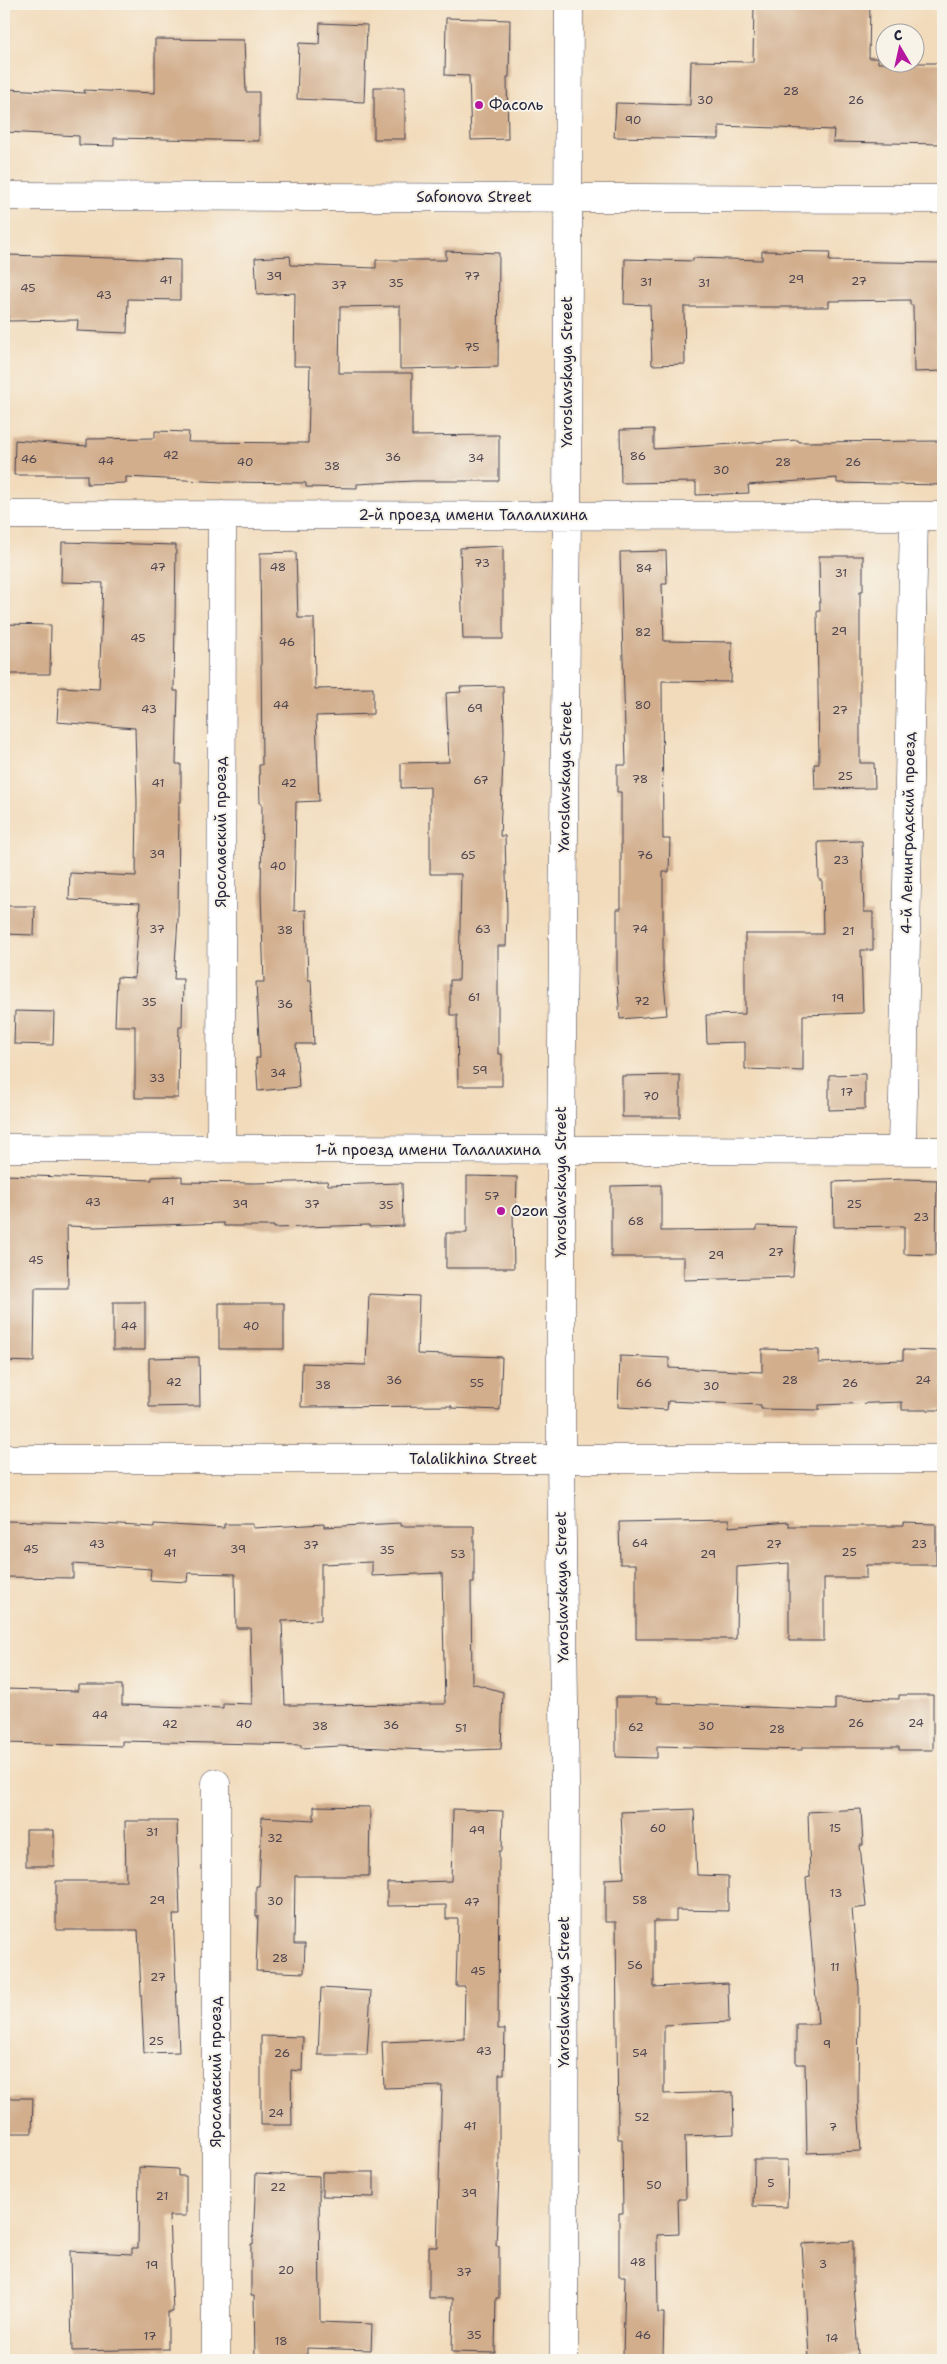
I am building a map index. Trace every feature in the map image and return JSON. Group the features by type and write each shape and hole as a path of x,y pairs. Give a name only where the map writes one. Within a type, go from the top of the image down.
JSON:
{"street":[{"name":"Yaroslavskaya Street","path":"564,2360 565,1775 561,1459 561,1150 567,515 569,4"},
{"name":"Safonova Street","path":"4,196 943,199"},
{"name":"2-й проезд имени Талалихина","path":"4,515 943,516"},
{"name":"Ярославский проезд","path":"221,1149 222,515"},
{"name":"4-й Ленинградский проезд","path":"902,1151 914,516"},
{"name":"1-й проезд имени Талалихина","path":"4,1148 943,1151"},
{"name":"Talalikhina Street","path":"4,1459 943,1459"},
{"name":"Ярославский проезд","path":"216,1783 216,2360"}],"building":[{"path":"754,4 870,4 869,58 874,58 874,72 924,72 924,63 943,63 943,144 833,142 834,130 719,126 719,139 614,137 616,103 690,105 691,61 753,62"},
{"path":"446,18 510,20 509,77 507,77 508,139 471,140 469,76 445,75"},
{"path":"320,23 367,25 364,102 297,99 299,43 319,44"},
{"path":"155,39 244,40 246,92 259,92 259,141 114,138 114,146 79,145 79,136 6,132 8,89 85,93 84,90 155,93"},
{"path":"374,87 405,87 405,139 374,139"},
{"path":"446,251 499,253 498,367 400,369 400,306 340,307 339,373 412,373 412,436 499,435 499,481 413,481 357,484 357,488 306,487 306,483 224,482 126,477 126,483 87,484 87,475 14,475 15,440 87,446 87,439 155,438 155,431 189,432 188,442 308,443 310,366 294,366 295,293 257,295 255,258 290,256 291,265 376,268 376,260 446,260"},
{"path":"762,251 830,252 829,261 943,263 943,371 914,372 913,305 910,305 910,300 829,301 829,307 684,307 685,364 652,365 650,305 624,304 625,259 693,261 693,258 762,260"},
{"path":"7,255 180,260 180,300 128,299 127,333 77,331 78,320 8,321"},
{"path":"654,429 654,449 798,440 799,442 943,441 943,485 837,483 837,478 748,485 749,493 696,495 696,482 621,483 620,430"},
{"path":"62,542 176,545 174,691 178,691 176,764 181,764 181,802 179,802 178,919 174,979 183,979 182,1027 179,1027 178,1098 135,1098 135,1026 115,1026 117,977 134,978 140,903 69,900 70,873 136,876 137,802 135,728 57,722 59,687 99,689 103,583 61,582"},
{"path":"503,546 503,639 463,639 460,548"},
{"path":"666,551 667,584 662,584 664,641 732,642 731,682 662,681 663,839 670,839 669,872 663,872 663,970 667,1015 620,1019 617,979 617,909 621,909 621,792 617,792 617,765 626,765 620,552"},
{"path":"296,552 298,618 314,618 315,689 373,688 373,714 316,716 319,801 296,802 294,911 306,910 308,980 311,980 314,1044 296,1044 299,1087 258,1091 256,1058 260,1058 256,982 264,982 261,894 262,803 260,803 259,765 262,765 260,553"},
{"path":"819,556 863,556 863,591 860,591 860,763 874,763 875,788 815,789 814,764 819,764 817,611 820,611"},
{"path":"5,624 51,625 50,674 4,674"},
{"path":"503,686 504,733 500,836 505,836 507,913 506,946 498,946 498,1054 502,1054 502,1086 458,1086 457,1015 450,1015 450,980 459,980 461,874 430,874 430,787 401,788 401,763 449,762 446,693 461,692 460,687"},
{"path":"862,841 864,912 873,912 873,950 861,950 863,1013 803,1015 803,1071 745,1069 745,1042 707,1043 706,1015 745,1014 745,934 823,934 822,880 819,880 818,842"},
{"path":"4,906 35,906 34,935 4,934"},
{"path":"15,1011 54,1012 53,1045 14,1044"},
{"path":"865,1074 865,1109 829,1110 829,1075"},
{"path":"680,1075 680,1117 622,1117 622,1076"},
{"path":"4,1175 152,1180 152,1177 182,1176 182,1182 256,1183 327,1181 328,1185 402,1183 403,1226 369,1227 369,1225 274,1228 274,1226 224,1226 224,1223 95,1227 67,1226 68,1288 35,1288 34,1362 4,1361"},
{"path":"467,1176 517,1177 516,1216 513,1215 514,1268 446,1268 446,1233 467,1233"},
{"path":"905,1179 937,1180 936,1255 904,1254 904,1226 834,1227 833,1182"},
{"path":"661,1185 661,1231 757,1230 757,1226 796,1227 793,1277 684,1280 684,1257 611,1257 611,1186"},
{"path":"369,1294 419,1296 417,1354 502,1357 500,1410 451,1408 452,1406 301,1407 302,1363 366,1365"},
{"path":"113,1302 145,1302 145,1350 113,1350"},
{"path":"219,1303 284,1303 284,1349 219,1349"},
{"path":"762,1349 819,1350 819,1363 903,1360 903,1350 943,1351 943,1410 902,1410 902,1402 819,1405 819,1410 761,1409 761,1405 668,1401 667,1410 618,1407 620,1356 669,1358 669,1368 762,1372"},
{"path":"199,1357 200,1406 149,1407 149,1358"},
{"path":"729,1520 729,1527 788,1522 788,1526 903,1526 903,1523 936,1524 936,1565 866,1565 866,1578 824,1578 824,1641 789,1641 789,1563 737,1567 736,1639 636,1639 636,1564 620,1564 619,1522"},
{"path":"7,1521 154,1527 154,1524 224,1528 224,1524 253,1524 253,1528 324,1524 324,1527 401,1523 401,1526 474,1526 474,1583 471,1583 472,1683 503,1692 501,1749 447,1751 340,1746 301,1748 301,1745 122,1741 122,1746 4,1743 4,1689 78,1691 78,1685 122,1685 122,1705 223,1708 223,1703 252,1704 250,1628 236,1628 235,1574 188,1573 187,1582 150,1580 151,1569 73,1564 73,1578 6,1577","holes":["372,1562 372,1576 442,1573 445,1704 285,1705 282,1621 321,1620 321,1564"]},
{"path":"899,1695 933,1695 933,1750 899,1750 899,1747 802,1747 802,1750 657,1746 657,1758 616,1757 616,1697 657,1697 657,1703 835,1710 835,1698 899,1699"},
{"path":"314,1806 370,1807 369,1876 295,1876 294,1944 305,1944 304,1973 256,1971 258,1916 256,1916 256,1886 259,1886 262,1817 314,1820"},
{"path":"453,1809 503,1811 502,1851 499,1851 498,2029 505,2029 504,2074 499,2074 499,2175 496,2246 499,2246 499,2298 496,2298 495,2353 452,2352 453,2298 429,2298 429,2247 437,2247 442,2086 384,2088 382,2042 464,2039 465,1986 456,1986 458,1919 446,1919 446,1905 387,1906 387,1883 451,1881"},
{"path":"694,1809 697,1875 728,1876 728,1911 676,1910 676,1921 654,1921 654,1987 728,1983 729,2022 664,2025 664,2094 733,2092 734,2134 685,2136 686,2199 678,2199 679,2234 657,2235 658,2313 664,2313 663,2357 623,2356 625,2276 619,2276 619,2213 623,2213 622,2139 618,2139 616,1922 605,1922 605,1879 624,1878 621,1812"},
{"path":"861,1809 863,1845 860,1845 866,1907 852,1909 859,1988 858,2101 861,2151 807,2153 805,2064 796,2064 796,2024 818,2024 806,1878 810,1877 808,1812"},
{"path":"125,1821 177,1821 180,1915 173,1915 179,2052 144,2053 138,1930 56,1930 56,1881 126,1881"},
{"path":"26,1830 54,1830 54,1866 26,1866"},
{"path":"321,1988 371,1991 367,2055 318,2055"},
{"path":"261,2036 303,2037 302,2071 291,2070 292,2125 261,2125"},
{"path":"4,2098 33,2098 32,2133 4,2133"},
{"path":"754,2160 788,2160 787,2207 753,2206"},
{"path":"139,2167 178,2169 178,2176 186,2176 186,2216 169,2216 173,2312 168,2312 168,2349 72,2351 70,2251 132,2254 132,2248 138,2248"},
{"path":"322,2172 374,2172 374,2197 322,2196"},
{"path":"256,2173 319,2176 320,2322 372,2324 371,2350 307,2348 307,2360 255,2360 254,2296 251,2296 251,2244 253,2244"},
{"path":"853,2241 853,2284 858,2355 809,2358 802,2244"}],"place":[{"name":"Фасоль","path":"479,105"},
{"name":"Ozon","path":"501,1211"}]}
